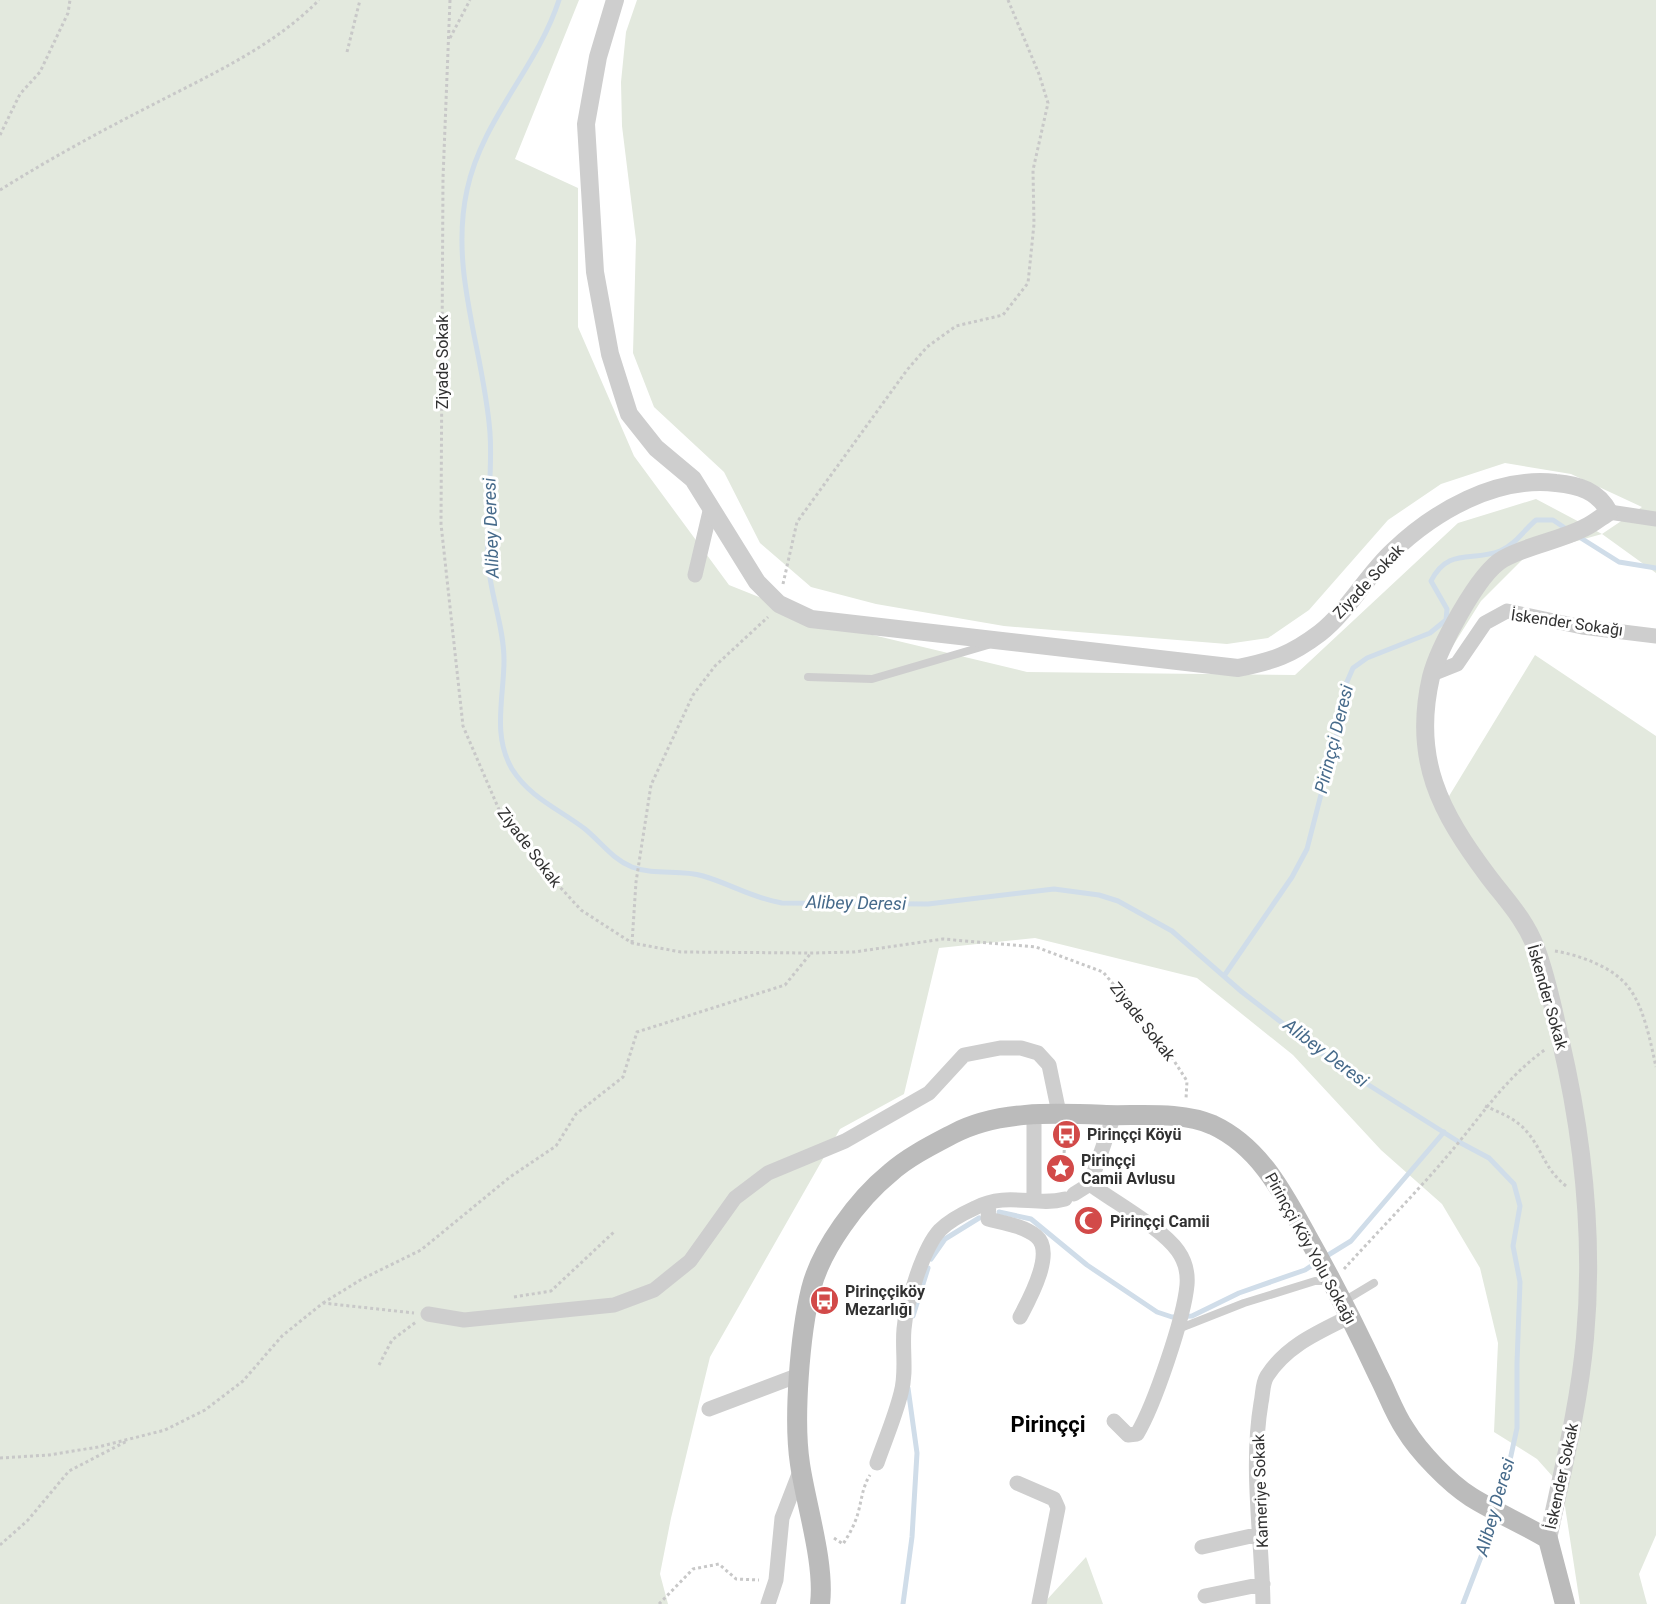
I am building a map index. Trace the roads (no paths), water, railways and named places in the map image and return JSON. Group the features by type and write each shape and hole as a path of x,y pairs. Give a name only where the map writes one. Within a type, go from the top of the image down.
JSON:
{"main road":[{"name":"Pirinççi Köy Yolu Sokağı","path":"820,1604 821,1594 811,1522 801,1469 799,1375 811,1287 831,1242 860,1203 890,1172 964,1128 1034,1114 1185,1117 1212,1125 1245,1146 1279,1186 1330,1276 1404,1429 1426,1457 1468,1496 1548,1539"},
{"path":"1548,1539 1565,1604"}],"street":[{"name":"Ziyade Sokak","path":"615,0 598,57 586,124 595,272 610,354 629,414 656,448 693,479 757,582 779,604 811,619 995,642 1082,649 1238,668 1277,660 1321,632 1393,551 1447,508 1501,487 1544,481 1574,485 1590,491 1604,503 1609,512"},
{"path":"695,575 711,507"},
{"path":"1609,512 1656,519"},
{"name":"İskender Sokak","path":"1548,1539 1575,1412 1585,1338 1588,1226 1579,1131 1560,1040 1536,947 1520,914 1489,877 1455,830 1427,764 1425,716 1432,674 1451,632 1482,577 1503,559 1555,537 1584,529 1609,512"},
{"name":"İskender Sokağı","path":"1432,674 1457,664 1485,623 1507,611 1582,627 1656,636"},
{"path":"428,1314 464,1320 614,1305 654,1290 690,1261 735,1198 768,1173 845,1141 929,1093 964,1055 1000,1048 1038,1053 1049,1065 1062,1113"},
{"path":"1034,1114 1034,1199"},
{"path":"877,1463 902,1392 904,1328 915,1285 930,1247 940,1230 975,1207 1018,1198 1050,1202 1090,1184 1114,1115"},
{"path":"1090,1184 1164,1236 1178,1250 1186,1266 1187,1286 1176,1329 1146,1420 1137,1434 1128,1435 1114,1421"},
{"path":"989,1203 988,1220 1028,1230 1039,1238 1043,1248 1038,1283 1020,1317"},
{"name":"Kameriye Sokak","path":"1263,1604 1257,1454 1258,1425 1265,1379 1282,1357 1347,1309"},
{"path":"709,1409 799,1375"},
{"path":"768,1604 776,1580 782,1518 801,1469"},
{"path":"1017,1483 1054,1498 1058,1508 1039,1604"},
{"path":"1202,1547 1260,1534"},
{"path":"1205,1596 1263,1584"}],"lane":[{"path":"808,677 872,679 995,642"},
{"path":"1176,1329 1182,1329 1244,1303 1330,1276"},
{"path":"1347,1309 1374,1283"}],"waterway":[{"name":"Alibey Deresi","path":"559,0 549,25 497,117 474,164 467,190 463,221 462,251 465,281 487,402 490,433 488,561 503,647 500,716 502,743 512,769 527,788 585,829 625,864 641,870 703,876 771,901 928,904 1054,889 1099,895 1118,901 1172,931 1242,992 1337,1065 1459,1142 1489,1158 1514,1184 1520,1206 1513,1246 1520,1282 1517,1428 1510,1460 1495,1505"},
{"name":"Pirinççi Deresi","path":"1224,976 1292,877 1307,849 1343,709 1346,684 1353,668 1367,658 1430,633 1446,620 1447,609 1431,581 1445,564 1461,557 1500,551 1515,541 1536,520 1553,520 1568,530"},
{"name":"Pirinççi Deresi","path":"1576,535 1619,562 1656,568"},
{"path":"1325,1257 1351,1241 1444,1132"},
{"path":"999,1212 1031,1219 1087,1265 1157,1312 1172,1317 1192,1316 1239,1293 1305,1270 1317,1262"},
{"path":"931,1259 945,1239 979,1218"},
{"path":"913,1316 928,1268"},
{"path":"903,1604 912,1537 917,1453 908,1388"},
{"name":"Alibey Deresi","path":"1463,1604 1484,1549 1493,1514"}],"place":[{"name":"Pirinççi Köyü","path":"1066,1134"},
{"name":"Pirinççi Camii Avlusu","path":"1060,1169"},
{"name":"Pirinççi Camii","path":"1089,1221"},
{"name":"Pirinççiköy Mezarlığı","path":"824,1300"}],"district":[{"name":"Pirinççi","path":"1048,1424"}]}
